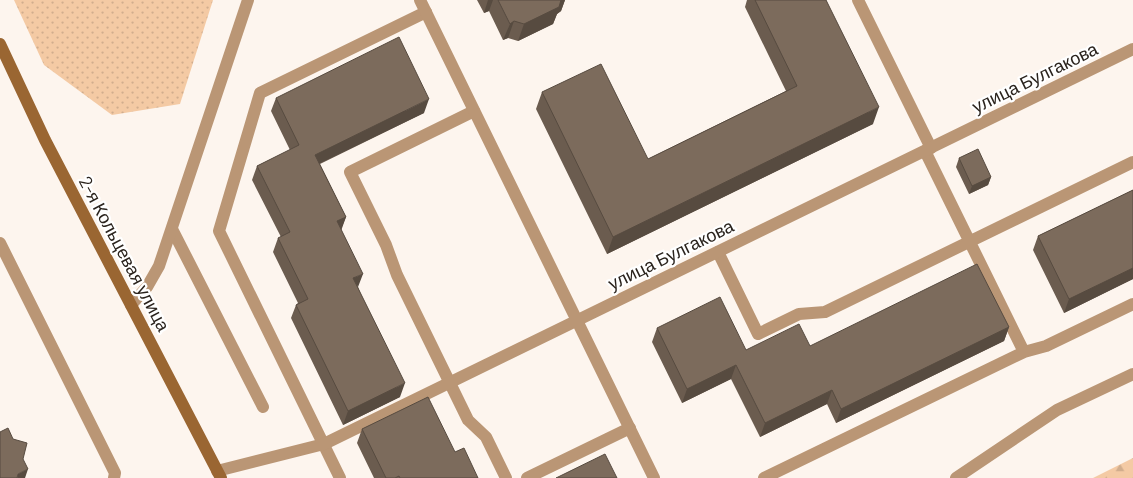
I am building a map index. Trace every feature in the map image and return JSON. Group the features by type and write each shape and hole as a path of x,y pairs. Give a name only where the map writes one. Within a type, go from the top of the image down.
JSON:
{"main road":[{"name":"2-я Кольцевая улица","path":"0,44 45,140 219,475"}],"street":[{"path":"131,305 147,287 159,266 248,0"},
{"path":"420,0 654,478"},
{"path":"858,0 970,242 1024,352"},
{"path":"340,478 219,231 260,93 426,12"},
{"name":"улица Булгакова","path":"219,475 324,444 1133,49"},
{"path":"474,111 350,172 386,245 397,275 468,420 486,436 506,478"},
{"path":"718,252 758,334 799,314 825,312 1133,162"},
{"path":"172,229 262,407"},
{"path":"0,243 115,473 114,478"},
{"path":"764,478 1024,352 1046,346 1133,304"},
{"path":"956,478 1057,410 1133,374"},
{"path":"527,478 630,428"}],"green space":[{"path":"14,0 213,0 180,104 112,115 44,65"},
{"path":"1133,458 1133,478 1093,478"}],"building":[{"path":"498,0 561,0 559,7 524,24 514,21 510,24"},
{"path":"755,0 826,0 879,107 613,237 542,92 601,64 648,159 797,86"},
{"path":"399,37 429,99 315,155 346,217 337,221 363,274 353,278 405,383 348,411 296,305 308,299 278,238 290,232 257,166 299,145 276,98"},
{"path":"978,149 991,177 972,186 959,158"},
{"path":"1133,190 1133,268 1069,299 1038,236"},
{"path":"977,264 1009,327 841,409 832,390 765,423 736,365 687,389 657,328 720,297 746,350 799,324 810,346"},
{"path":"428,397 455,452 464,448 478,478 400,478 399,476 386,478 362,429"},
{"path":"8,428 13,439 27,443 23,459 28,469 18,474 17,478 0,478 0,432"},
{"path":"605,454 617,478 556,478"}]}
